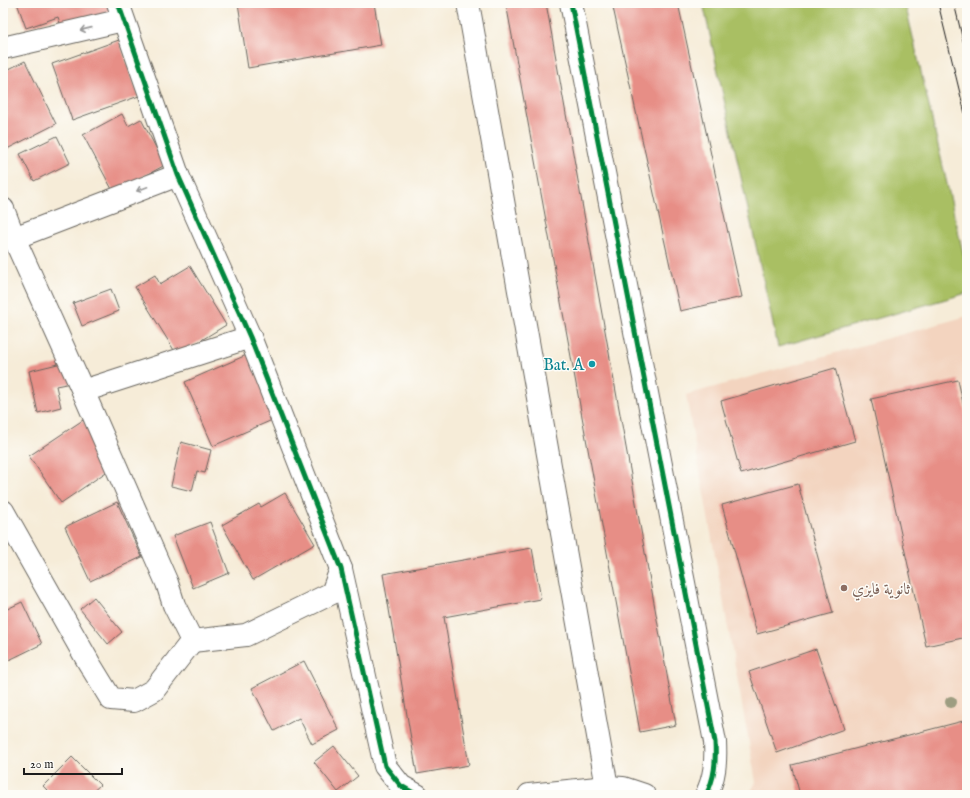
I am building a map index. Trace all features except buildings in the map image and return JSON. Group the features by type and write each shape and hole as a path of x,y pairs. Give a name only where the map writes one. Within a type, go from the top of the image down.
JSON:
{"street":[{"path":"468,3 607,787"},
{"path":"571,3 715,742 716,763 710,787 706,795"},
{"path":"3,48 121,11 178,175 250,337 341,568 385,766 407,792"},
{"path":"14,238 178,175"},
{"path":"3,209 14,238 84,391 167,583 174,605 192,641"},
{"path":"84,391 250,337"},
{"path":"3,511 89,663 112,699 134,701 154,690 192,641 246,635 332,593 341,568"},
{"path":"529,795 607,787 623,788 644,795"}],"shaded area":[{"name":"ثانوية فايزي","path":"967,316 967,795 749,795 756,782 686,395"}],"green space":[{"path":"703,3 905,3 967,270 967,293 778,347"}],"tram line":[{"path":"938,3 967,122"},
{"path":"954,3 967,57"}],"cycle path":[{"path":"118,3 178,175 250,337 341,569 385,766 401,786 417,795"},
{"path":"571,3 715,742 714,769 706,795"}],"place":[{"name":"Bat. A","path":"592,364"},
{"name":"ثانوية فايزي","path":"844,588"}]}
